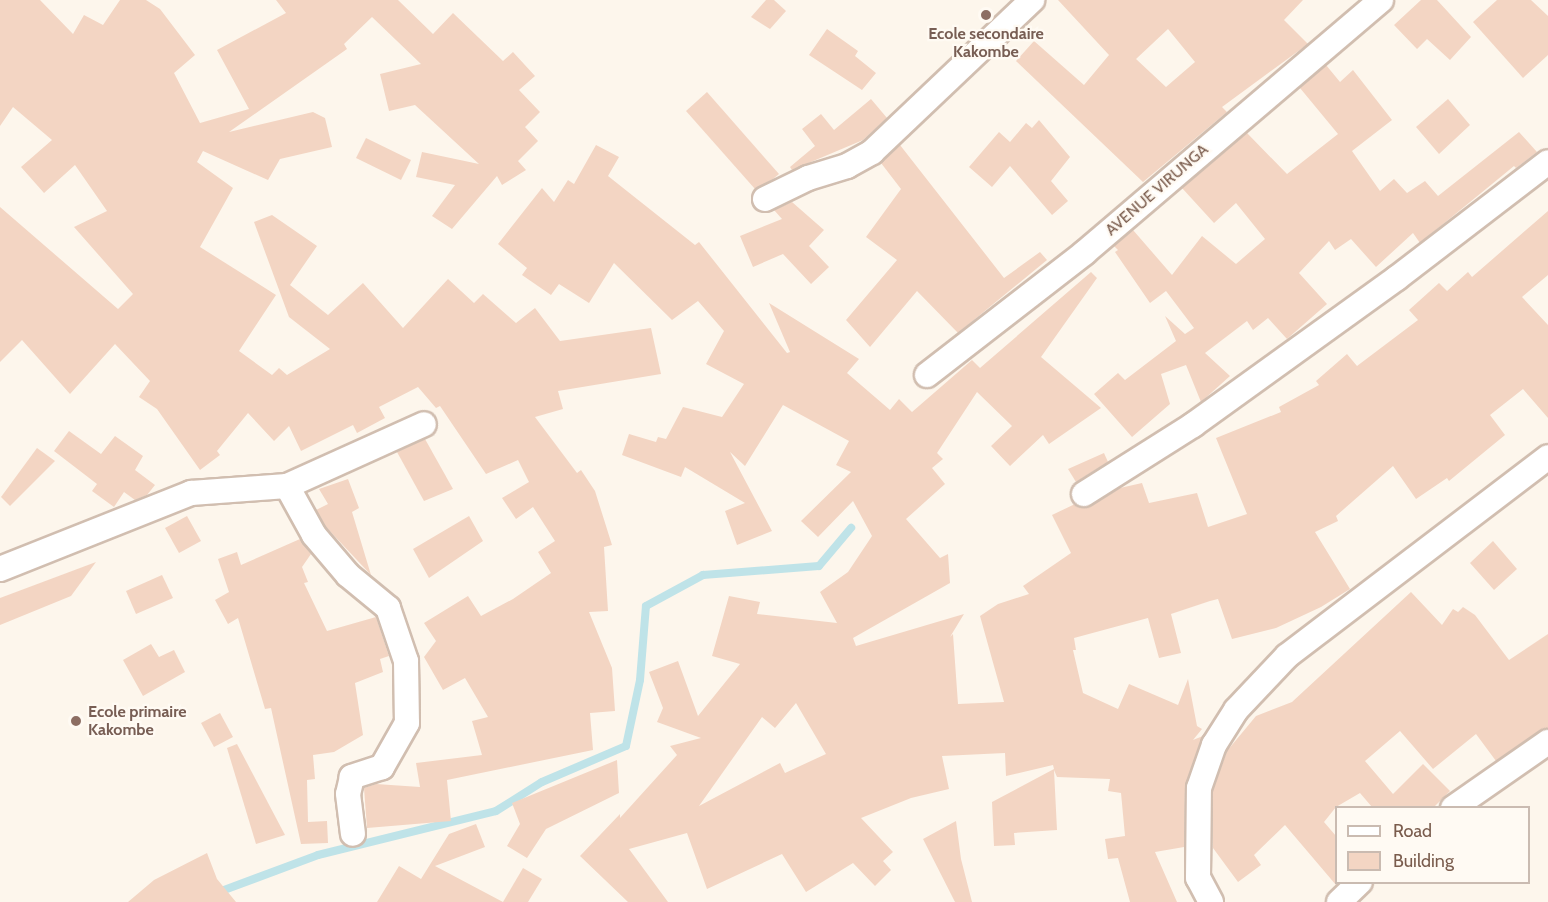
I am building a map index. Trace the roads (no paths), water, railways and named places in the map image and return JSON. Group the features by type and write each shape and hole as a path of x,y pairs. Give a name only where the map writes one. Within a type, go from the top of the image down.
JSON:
{"street":[{"path":"765,199 872,152 1032,0"},
{"name":"AVENUE VIRUNGA","path":"927,375 1084,253 1381,0"},
{"path":"1084,494 1193,424 1397,278 1548,162"},
{"path":"0,569 191,493 287,486 424,424"},
{"path":"1211,902 1198,879 1199,788 1214,745 1236,710 1287,656 1548,457"},
{"path":"287,486 314,536 348,574 388,608 406,661 406,723 382,767 352,777 348,794 353,834"},
{"path":"1454,806 1548,742"},
{"path":"1340,902 1358,884"}],"waterway":[{"path":"216,893 318,855 496,811 542,782 626,746 640,680 646,606 703,575 819,566 851,528"}],"place":[{"name":"Ecole secondaire Kakombe","path":"986,15"},
{"name":"Ecole primaire Kakombe","path":"76,721"}]}
